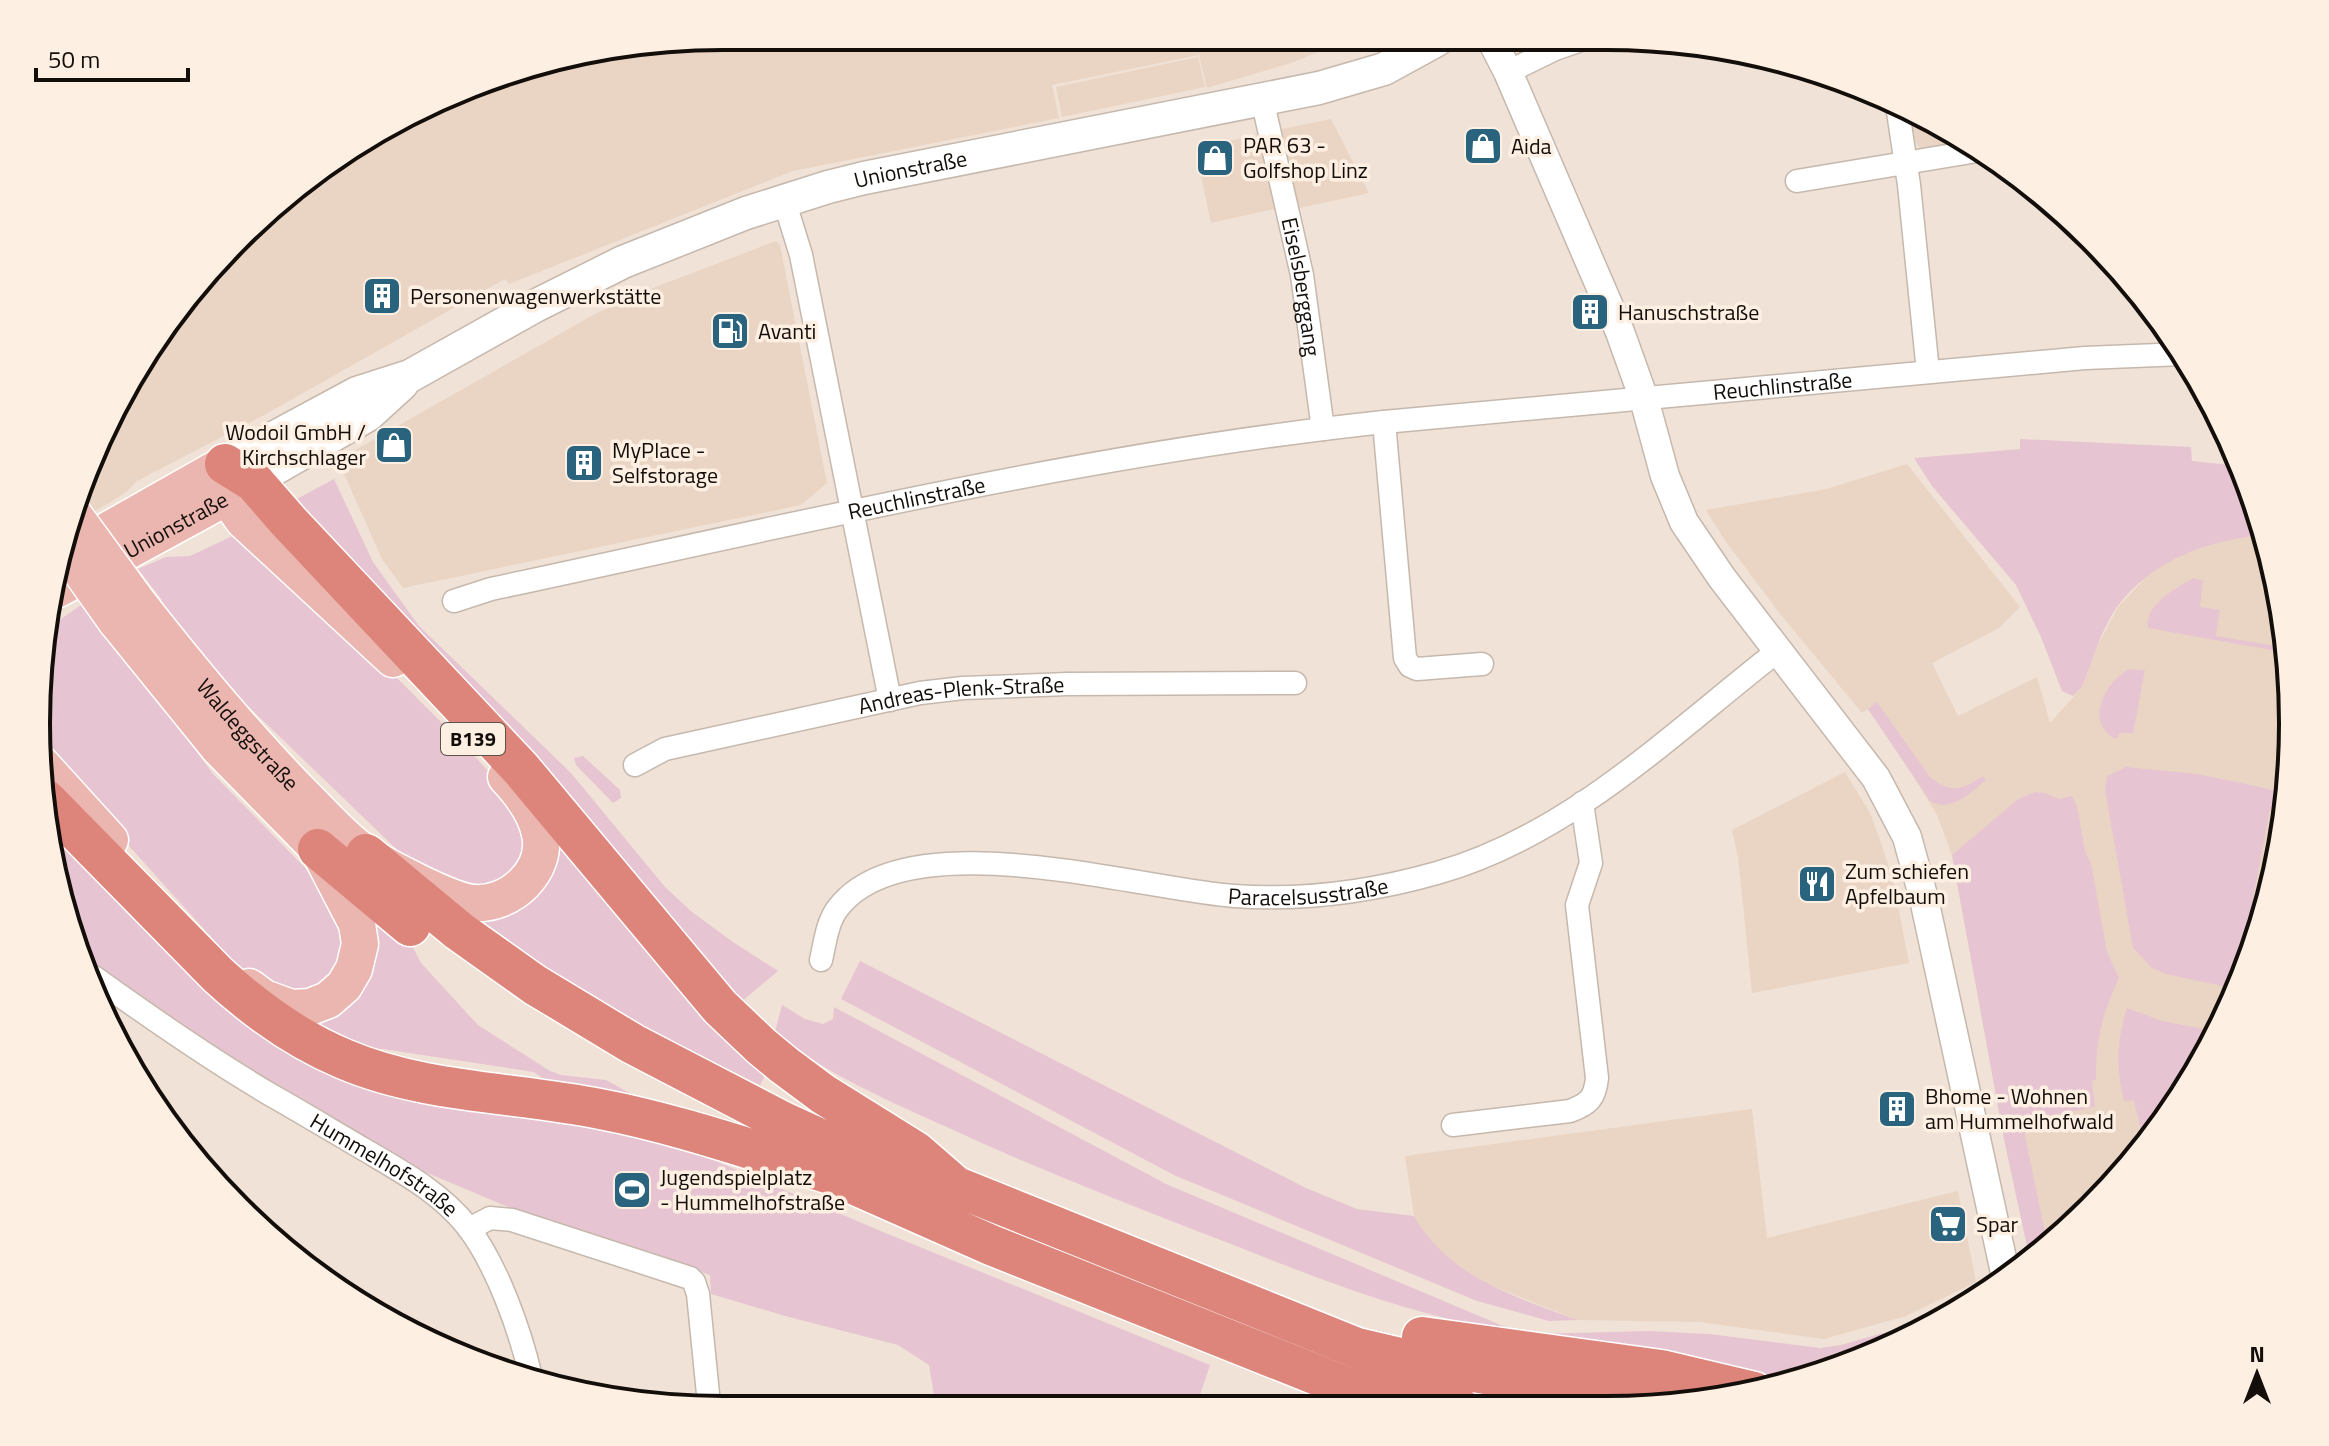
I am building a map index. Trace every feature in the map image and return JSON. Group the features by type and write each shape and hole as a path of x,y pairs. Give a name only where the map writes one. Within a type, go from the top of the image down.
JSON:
{"highway":[{"path":"235,481 288,521 521,769 720,1007 742,1029 813,1086 916,1152 957,1187"},
{"path":"56,810 246,1000 307,1041 345,1059 431,1083 601,1109 834,1175"},
{"path":"318,849 385,908 470,972 551,1027 642,1081 834,1175 991,1245 1369,1396"},
{"path":"366,854 459,931 535,985 633,1044 783,1122 903,1177 957,1187 1357,1348 1417,1362 1609,1396"},
{"path":"1312,1331 1362,1326 1433,1339 1661,1370 1725,1385"},
{"path":"1312,1331 1350,1364 1430,1396"}],"main road":[{"name":"Unionstraße","path":"72,551 235,481 368,415 410,376 593,276 700,231 784,200 864,178 1319,88 1384,69 1419,50"},
{"name":"Unionstraße","path":"65,585 235,481"},
{"name":"B139","path":"235,481 244,521 376,641 459,724 529,805 541,844 536,865 522,884 502,898 478,903 453,899 366,854"},
{"name":"B139","path":"80,527 128,612"},
{"name":"B139","path":"71,555 128,612"},
{"name":"Waldeggstraße","path":"128,612 322,814 366,854"},
{"name":"Waldeggstraße","path":"128,612 218,747 318,849"},
{"name":"B139","path":"52,776 219,961 264,998 291,1008 310,1007 336,994 350,978 359,955 359,934 353,913 318,849"}],"street":[{"path":"1497,50 1620,332 1644,399 1665,476 1684,522 1722,578 1861,755 1890,801 1907,837 1927,911 2004,1266"},
{"path":"1508,72 1553,50"},
{"name":"Eiselsberggang","path":"1262,99 1302,275 1323,429"},
{"path":"1899,117 1907,164 1928,372"},
{"path":"1797,181 1964,153"},
{"path":"784,200 801,255 890,700"},
{"name":"Reuchlinstraße","path":"454,601 491,589 1083,466 1323,429 2085,358 2169,355"},
{"path":"1384,422 1405,658 1410,666 1417,669 1482,664"},
{"name":"Paracelsusstraße","path":"821,960 835,912 850,895 879,878 918,869 982,864 1019,865 1232,896 1290,897 1344,894 1428,876 1502,850 1582,803 1779,650"},
{"name":"Andreas-Plenk-Straße","path":"635,765 665,749 931,692 990,686 1295,683"},
{"path":"1453,1125 1570,1111 1586,1105 1595,1095 1597,1078 1577,905 1591,863 1582,803"},
{"name":"Hummelhofstraße","path":"102,982 253,1084 418,1181 448,1204 469,1229 490,1218 512,1220 683,1274 694,1282 698,1294 708,1396"},
{"path":"469,1229 504,1293 528,1367"}],"shaded area":[{"path":"1323,50 1207,88 1199,55 1052,85 1059,118 793,171 509,284 505,279 266,414 137,481 125,493 82,519 101,465 140,386 163,349 217,279 279,217 349,163 425,119 465,101 549,73 592,63 679,51"},
{"path":"1198,57 1205,87 1062,117 1056,87"},
{"path":"1331,119 1369,193 1295,209 1277,130"},
{"path":"1911,123 1953,146 1926,150 1915,142"},
{"path":"1262,134 1279,208 1211,223 1195,148"},
{"path":"776,241 780,245 827,483 801,505 403,588 382,559 344,474 344,459 350,453 595,314 648,290"},
{"path":"2020,439 2191,447 2192,461 2228,465 2252,537 2222,542 2183,555 2164,565 2131,591 2111,616 2082,687 2073,696 2062,691 2016,585 1932,486 1914,458 2020,449"},
{"path":"1907,464 2020,607 1999,628 1932,663 1958,716 2037,677 2050,723 2082,687 2098,645 2118,607 2147,576 2181,555 2229,538 2252,536 2256,549 2266,592 2278,679 2278,767 2266,854 2243,939 2210,1021 2166,1097 2112,1167 2082,1199 2027,1248 2004,1139 1952,855 1937,815 1868,709 1862,713 1781,615 1706,510 1826,489"},
{"path":"334,479 373,562 419,626 571,773 665,887 692,912 778,971 741,1002 295,500"},
{"path":"241,532 373,654 472,753 515,802 526,820 526,859 488,890 414,866 201,661 156,605 162,600 138,569 166,557 190,556"},
{"path":"2194,578 2203,581 2200,607 2220,610 2216,636 2274,646 2275,651 2148,628 2148,620 2156,604"},
{"path":"81,605 102,635 108,631 213,774 324,887 342,916 345,964 303,997 248,978 51,759 51,679 58,621"},
{"path":"2130,669 2145,670 2133,733 2119,733 2117,739 2101,724 2101,703 2113,683"},
{"path":"1877,702 1930,777 1950,788 1963,787 1983,776 1986,780 1953,803 1946,805 1930,801 1868,709"},
{"path":"583,756 620,790 621,798 613,803 576,765 574,758"},
{"path":"2126,767 2197,774 2275,792 2249,919 2225,987 2166,974 2152,968 2133,948 2105,790 2107,776"},
{"name":"Zum schiefen Apfelbaum","path":"1845,772 1870,813 1880,840 1893,880 1909,963 1752,993 1738,857 1732,830"},
{"path":"2035,792 2059,799 2072,796 2077,806 2085,851 2091,863 2107,952 2119,978 2104,1015 2099,1040 2096,1080 2092,1081 2095,1107 2022,1121 2045,1233 2027,1248 2004,1139 1952,855 2018,799"},
{"path":"59,829 280,1037 653,1138 716,1161 1210,1365 1200,1396 934,1396 929,1365 898,1345 711,1294 710,1275 527,1215 425,1172 288,1094 96,966 86,939 73,897"},
{"path":"553,830 768,1070 760,1085 576,994 454,912 475,915"},
{"path":"365,908 411,944 421,963 478,1025 550,1071 606,1080 651,1105 559,1090 534,1072 383,1049 359,1049 309,1019"},
{"path":"860,961 1306,1188 1357,1209 1414,1216 1446,1255 1465,1270 1508,1293 1578,1320 1549,1321 1477,1301 1174,1175 841,999"},
{"path":"782,1005 805,1019 823,1024 833,1019 834,1007 1166,1184 1503,1326 1533,1334 1648,1331 1710,1334 1820,1348 1897,1329 1922,1317 1864,1345 1765,1376 1673,1352 1521,1333 1410,1309 1281,1264 1016,1158 835,1073 775,1032"},
{"path":"2127,1008 2162,1021 2205,1029 2166,1097 2141,1131 2134,1100 2124,1101 2118,1054"},
{"path":"1752,1109 1767,1238 1958,1191 1976,1282 1906,1316 1824,1339 1699,1322 1578,1320 1487,1284 1441,1254 1414,1216 1405,1156"}],"place":[{"name":"Aida","path":"1483,146"},
{"name":"PAR 63 - Golfshop Linz","path":"1215,158"},
{"name":"Personenwagenwerkstätte","path":"382,296"},
{"name":"Hanuschstraße","path":"1590,312"},
{"name":"Avanti","path":"730,331"},
{"name":"Wodoil GmbH / Kirchschlager","path":"394,445"},
{"name":"MyPlace - Selfstorage","path":"584,463"},
{"name":"Zum schiefen Apfelbaum","path":"1817,884"},
{"name":"Bhome - Wohnen am Hummelhofwald","path":"1897,1109"},
{"name":"Jugendspielplatz - Hummelhofstraße","path":"632,1190"},
{"name":"Spar","path":"1948,1224"}]}
